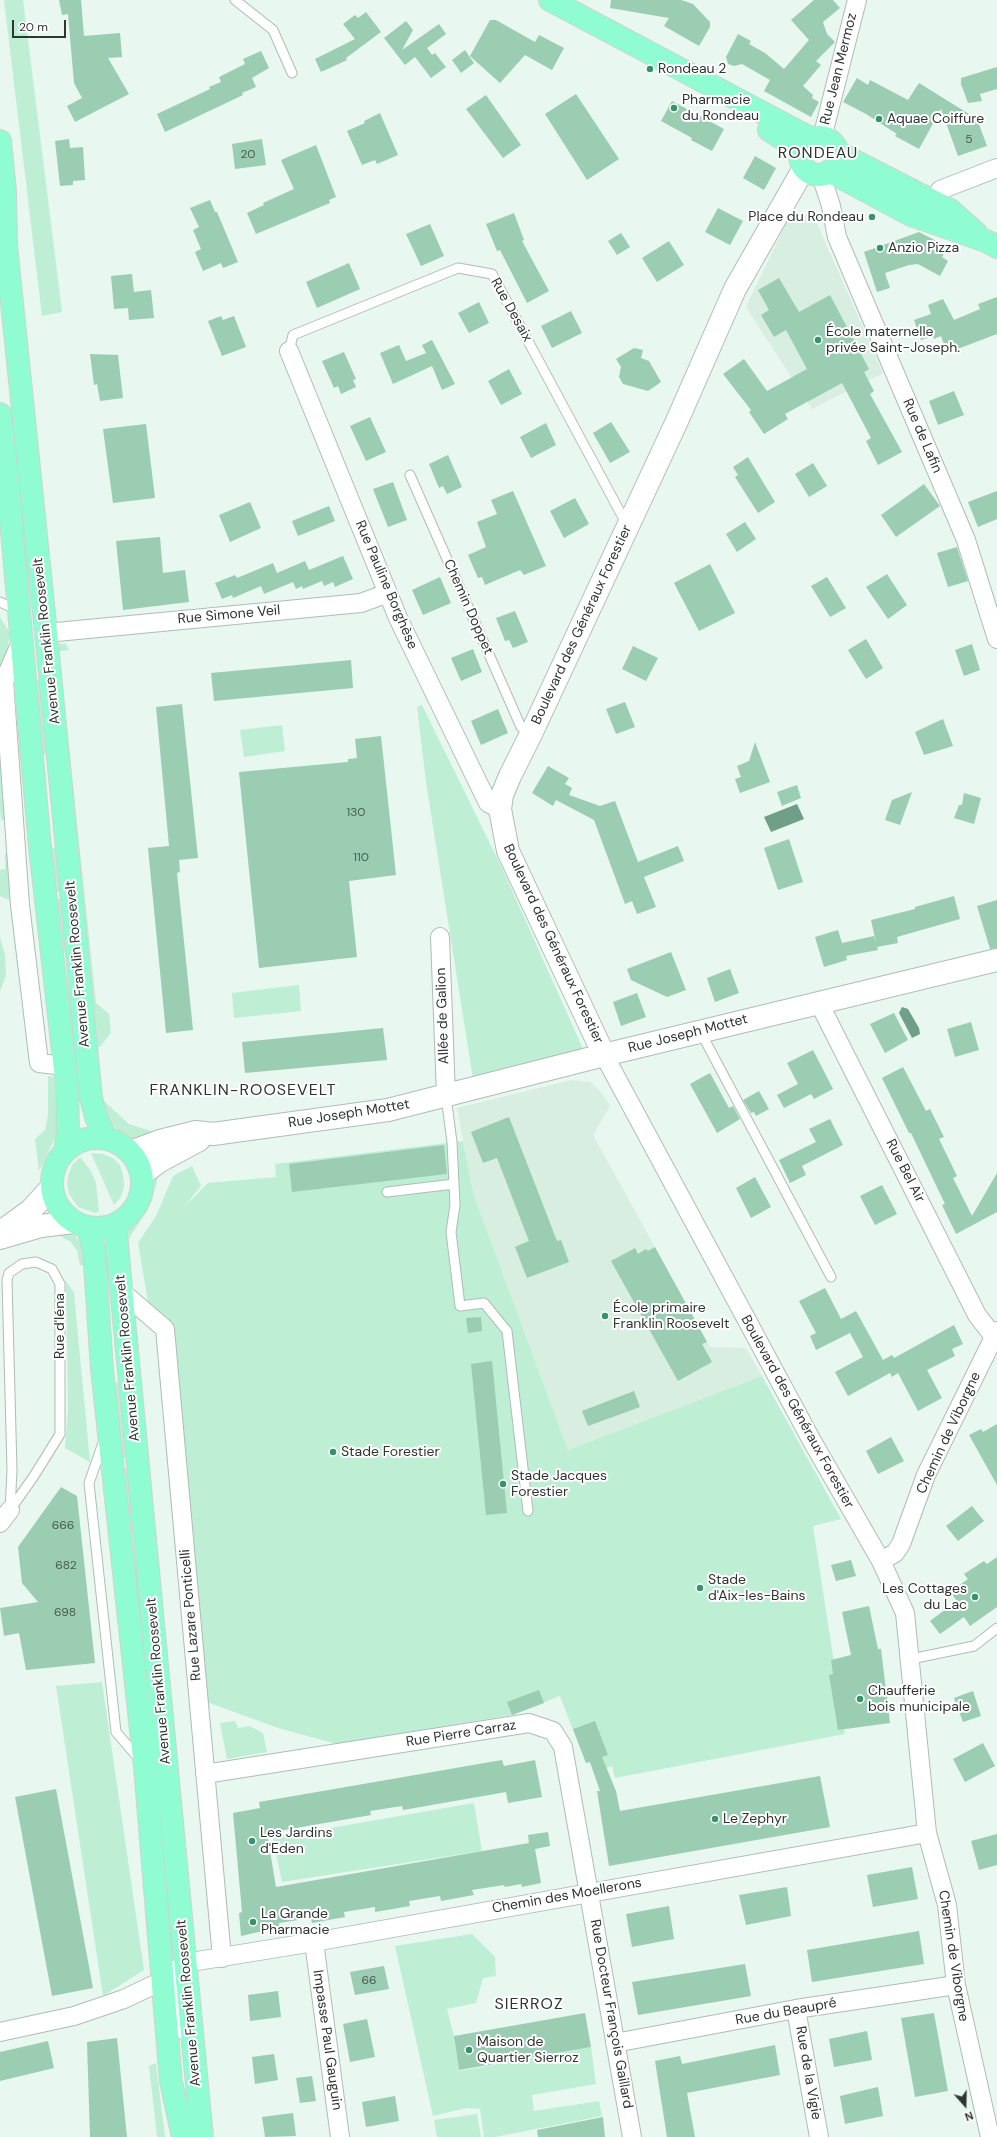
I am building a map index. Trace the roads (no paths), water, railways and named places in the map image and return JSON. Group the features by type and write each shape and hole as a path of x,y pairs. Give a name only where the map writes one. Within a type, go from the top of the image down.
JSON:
{"main road":[{"path":"550,0 675,67 737,98 818,158 911,215 992,244"},
{"name":"Avenue Franklin Roosevelt","path":"0,141 5,191 6,245 46,632 91,1098 96,1118 106,1139"},
{"path":"818,158 933,201 950,210 992,244"},
{"path":"0,205 6,245"},
{"name":"Avenue Franklin Roosevelt","path":"0,414 10,607 21,642 40,851 64,1066 68,1133 65,1151"},
{"path":"90,1138 106,1139 120,1144 130,1152 138,1162 142,1174 140,1199 134,1210 125,1219 115,1225 102,1228 81,1225 63,1213 55,1200 52,1187 53,1174 57,1162 65,1151 90,1138"},
{"name":"Avenue Franklin Roosevelt","path":"81,1225 94,1251 108,1429 145,1767 164,1980 171,2082 183,2137"},
{"name":"Avenue Franklin Roosevelt","path":"115,1225 121,1291 205,1960 195,2062 202,2137"}],"street":[{"name":"Rue Jean Mermoz","path":"818,158 857,0"},
{"name":"Boulevard des Généraux Forestier","path":"818,158 786,201 735,289 531,734 510,776 502,795 500,809 508,851 604,1055 812,1442 881,1561"},
{"name":"Rue de Lafin","path":"818,158 831,206 837,237 966,540 995,628"},
{"path":"933,201 940,190 997,168"},
{"name":"Rue Pauline Borghèse","path":"289,351 398,618 488,802 500,809"},
{"name":"Rue Simone Veil","path":"46,632 360,603 388,593"},
{"name":"Allée de Galion","path":"440,937 446,1096"},
{"name":"Rue Joseph Mottet","path":"130,1152 160,1141 196,1132 213,1134 388,1110 700,1031 997,960"},
{"name":"Rue Bel Air","path":"819,1003 977,1315 996,1334"},
{"name":"Rue Joseph Mottet","path":"142,1174 160,1161 213,1134"},
{"path":"0,1233 32,1210 52,1187"},
{"path":"0,1238 41,1226 81,1225"},
{"name":"Rue Lazare Ponticelli","path":"121,1291 165,1329 205,1774 205,1960"},
{"name":"Chemin de Viborgne","path":"990,2137 956,1985 947,1905 927,1832 911,1659 905,1613 881,1561 895,1553 901,1544 926,1475 996,1334"},
{"name":"Rue Pierre Carraz","path":"205,1774 529,1723 553,1731 563,1747 590,1891"},
{"name":"Chemin des Moellerons","path":"205,1960 314,1942 590,1891 927,1832"},
{"path":"152,1843 161,1861 172,1957 205,1960"},
{"name":"Rue Docteur François Gaillard","path":"590,1891 632,2137"},
{"name":"Impasse Paul Gauguin","path":"314,1942 340,2137"},
{"path":"0,2032 74,2016 124,1999 205,1960"},
{"path":"164,1980 182,2012 186,2053 195,2062"},
{"name":"Rue du Beaupré","path":"615,2043 796,2009 956,1985"},
{"name":"Rue de la Vigie","path":"796,2009 819,2137"}],"lane":[{"path":"235,0 273,30 292,73"},
{"path":"911,215 933,201"},
{"name":"Rue Desaix","path":"289,351 293,335 458,268 492,274 627,526"},
{"name":"Chemin Doppet","path":"410,475 521,727 531,734"},
{"path":"700,1031 831,1277"},
{"path":"446,1096 452,1142 455,1206 451,1232 460,1306 484,1303 507,1331 528,1511"},
{"path":"387,1192 454,1184"},
{"name":"Rue d'Iéna","path":"36,1262 52,1269 60,1284 60,1434 34,1476 3,1516 12,1470 7,1280 9,1273 22,1264 36,1262"},
{"path":"911,1659 974,1646 997,1628"}],"place":[{"name":"Rondeau 2","path":"650,69"},
{"name":"Pharmacie du Rondeau","path":"674,108"},
{"name":"Aquae Coiffure","path":"879,119"},
{"name":"Place du Rondeau","path":"872,217"},
{"name":"Anzio Pizza","path":"880,248"},
{"name":"École maternelle privée Saint-Joseph.","path":"818,340"},
{"name":"École primaire Franklin Roosevelt","path":"605,1316"},
{"name":"Stade Forestier","path":"333,1452"},
{"name":"Stade Jacques Forestier","path":"503,1484"},
{"name":"Stade d'Aix-les-Bains","path":"700,1588"},
{"name":"Les Cottages du Lac","path":"975,1597"},
{"name":"Chaufferie bois municipale","path":"860,1699"},
{"name":"Le Zephyr","path":"715,1819"},
{"name":"Les Jardins d'Eden","path":"252,1841"},
{"name":"La Grande Pharmacie","path":"253,1922"},
{"name":"Maison de Quartier Sierroz","path":"469,2050"}],"district":[{"name":"RONDEAU","path":"818,154"},
{"name":"FRANKLIN-ROOSEVELT","path":"243,1091"},
{"name":"SIERROZ","path":"529,2005"}]}
